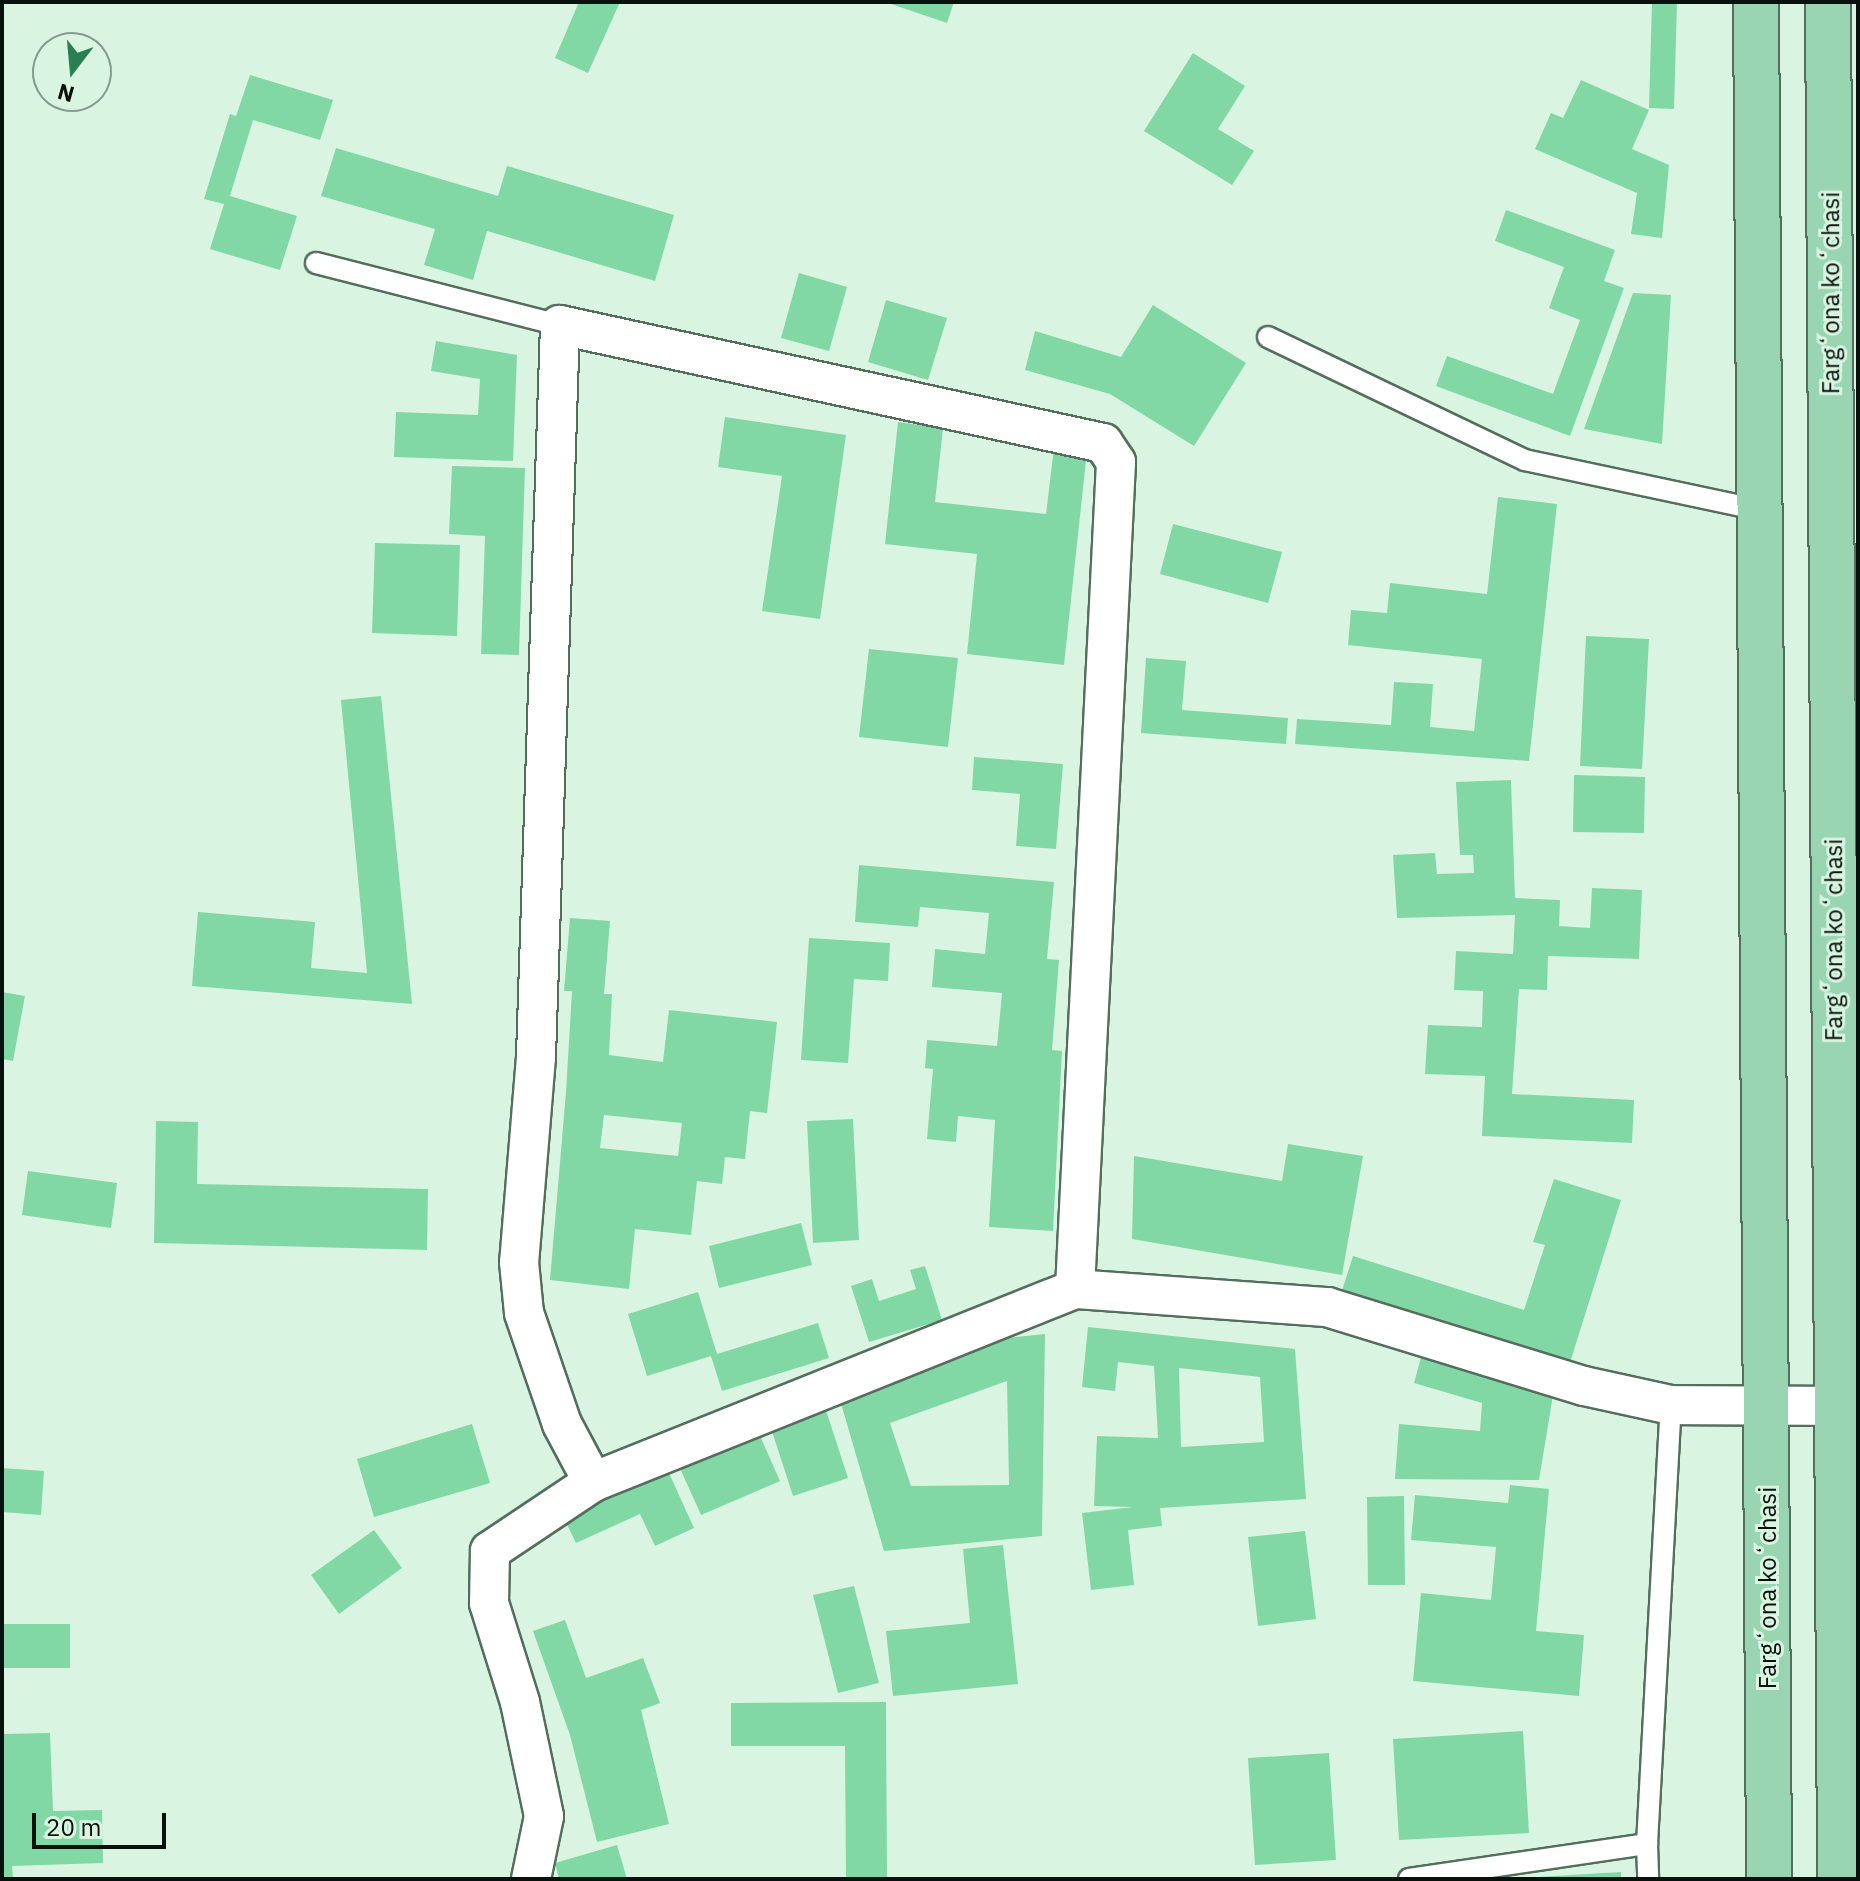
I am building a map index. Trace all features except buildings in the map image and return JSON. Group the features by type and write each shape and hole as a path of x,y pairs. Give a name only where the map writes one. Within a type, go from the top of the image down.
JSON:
{"main road":[{"name":"Fargʻona koʻchasi","path":"1756,2 1769,1879"},
{"name":"Fargʻona koʻchasi","path":"1828,2 1844,282 1847,1076 1836,1406 1840,1879"}],"street":[{"path":"593,1482 562,1424 524,1313 519,1262 536,1057 560,325 1103,443 1116,462 1075,1289"},
{"path":"531,1879 544,1816 520,1702 489,1603 490,1551 593,1482 1075,1289 1327,1307 1584,1386 1671,1405 1836,1406"}],"lane":[{"path":"316,263 560,325"},
{"path":"1268,337 1525,460 1761,510"},
{"path":"1648,1879 1647,1844 1671,1405"},
{"path":"1409,1879 1647,1844"}]}
